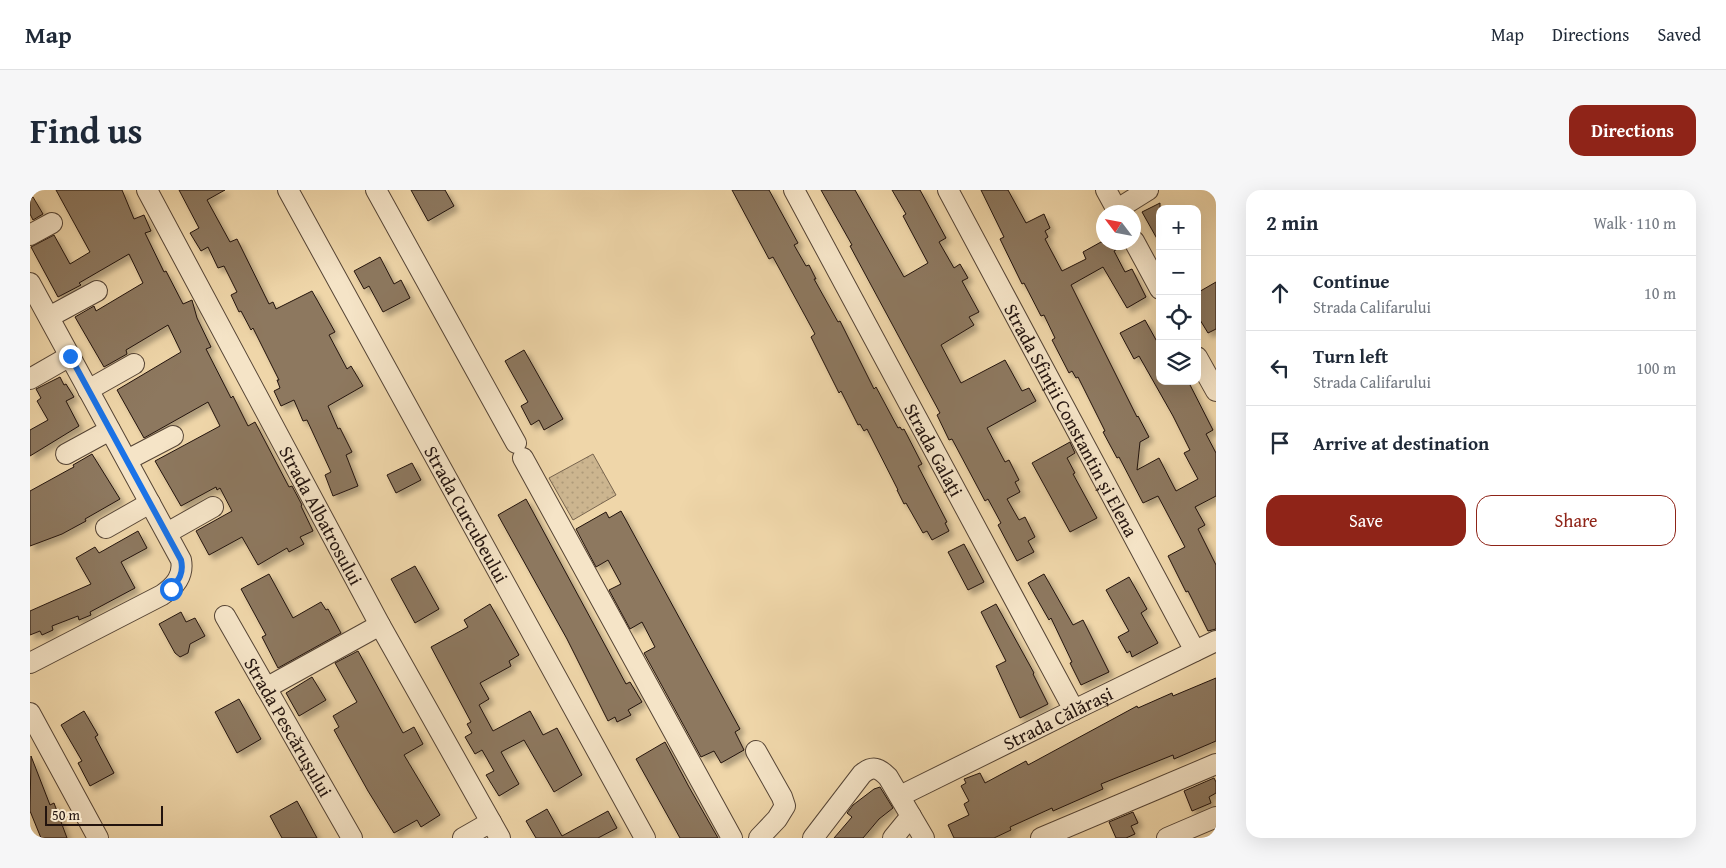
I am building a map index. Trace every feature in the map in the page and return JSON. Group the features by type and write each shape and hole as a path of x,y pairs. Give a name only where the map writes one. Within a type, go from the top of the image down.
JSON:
{"street":[{"name":"Strada Albatrosului","path":"147,190 380,625 495,830"},
{"name":"Strada Curcubeului","path":"288,190 645,838"},
{"path":"376,190 732,838"},
{"name":"Strada Galați","path":"794,190 1074,710"},
{"name":"Strada Sfinții Constantin și Elena","path":"948,190 1195,651"},
{"path":"1106,190 1114,205"},
{"path":"1126,205 1148,190"},
{"path":"30,235 52,223"},
{"path":"1138,250 1156,282"},
{"path":"30,283 167,533 181,560 183,568 181,576 171,589 30,663"},
{"path":"49,317 97,291"},
{"path":"30,379 70,356"},
{"path":"88,390 134,364"},
{"path":"1201,364 1216,391"},
{"path":"66,454 110,430"},
{"path":"127,460 173,436"},
{"path":"106,528 150,503"},
{"path":"167,533 213,507"},
{"name":"Strada Pescărușului","path":"225,616 352,838"},
{"path":"266,688 380,625"},
{"name":"Strada Călărași","path":"900,796 1216,642"},
{"path":"30,714 98,838"},
{"path":"756,751 782,797 784,806 777,818 759,838"},
{"path":"1044,837 1216,764"},
{"path":"813,838 854,784 868,769 876,768 882,771 900,796 924,838"},
{"path":"893,838 911,816"},
{"path":"1167,838 1216,817"},
{"path":"463,838 495,830"}],"shaded area":[{"path":"593,454 616,495 573,520 549,478"}],"building":[{"path":"56,190 122,190 134,219 144,215 151,231 145,233 164,272 166,271 183,304 192,300 197,318 211,347 206,349 231,398 233,396 248,426 255,422 289,487 292,486 302,505 313,531 300,537 304,544 289,552 287,548 258,565 242,537 209,555 196,531 232,511 220,488 217,490 216,487 181,506 155,461 220,426 208,402 144,438 117,390 181,352 168,325 126,350 127,354 104,367 75,317 94,306 96,311 143,283 129,254 79,283 81,285 58,297 31,247 54,235 70,264 90,252"},
{"path":"179,190 225,190 207,200 230,242 237,239 269,304 273,302 276,309 312,291 335,332 329,335 347,369 351,366 363,386 328,406 338,429 340,428 352,452 346,455 358,486 333,496 325,475 331,472 307,420 303,421 294,400 281,406 274,391 280,388 277,380 279,380 253,328 251,330 241,311 239,312 231,295 237,292 224,266 218,268 208,247 201,251 190,233 199,228"},
{"path":"411,190 445,190 454,206 428,221"},
{"path":"732,190 769,190 798,243 794,245 806,266 809,265 816,279 814,279 838,322 840,321 874,389 876,387 898,428 904,429 922,464 918,466 947,522 945,523 949,531 932,540 927,531 923,533 906,503 904,504 867,429 864,431 860,424 858,425 841,391 839,393 811,337 815,334 773,257 769,259"},
{"path":"821,190 855,190 904,277 928,263 903,216 906,214 892,190 920,190 946,238 939,242 954,268 960,264 968,278 962,281 979,312 969,317 974,325 941,345 961,383 1005,360 1022,391 1029,388 1036,401 987,428 1005,462 1009,460 1019,480 1015,482 1020,492 1007,499 1019,520 1025,517 1035,537 1028,541 1034,552 1017,561 998,525 1001,523 988,499 985,501 952,439 949,440 937,415 940,413"},
{"path":"981,190 1008,190 1026,223 1044,214 1050,228 1045,231 1048,237 1045,239 1062,271 1086,259 1083,252 1096,245 1096,250 1116,250 1114,251 1125,272 1132,269 1146,297 1127,308 1103,267 1071,285 1137,417 1149,437 1140,442 1137,470 1159,458 1176,491 1198,479 1184,453 1190,450 1173,416 1139,356 1134,359 1120,333 1145,320 1156,340 1156,385 1190,385 1213,430 1206,434 1216,453 1216,496 1195,507 1205,525 1198,529 1216,565 1216,629 1208,631 1168,556 1185,547 1158,496 1143,503 1119,457 1117,458 1103,432 1105,431 1078,377 1076,378 1072,371 1069,373 1052,340 1055,338 1044,315 1041,316 1024,283 1022,284 1000,239 1004,237"},
{"path":"33,197 43,214 33,220 30,214 30,199"},
{"path":"1156,205 1156,237 1142,212"},
{"path":"380,257 394,284 401,280 410,298 383,312 369,286 364,289 354,271"},
{"path":"1216,282 1216,329 1208,333 1201,322 1201,291"},
{"path":"524,350 563,419 544,430 539,420 531,425 521,406 528,402 505,361"},
{"path":"60,377 74,397 66,401 79,426 30,456 30,430 48,420 37,401 41,398 36,389"},
{"path":"1070,442 1075,453 1067,458 1075,473 1073,474 1097,518 1070,532 1032,463"},
{"path":"92,454 120,499 62,534 30,546 30,491 74,467 73,465"},
{"path":"412,463 421,480 396,493 387,475"},
{"path":"526,499 626,684 630,682 642,702 628,710 631,715 617,722 615,717 608,721 567,639 498,515"},
{"path":"621,511 740,729 735,732 744,750 721,763 714,751 701,757 644,653 655,647 642,622 630,629 609,590 621,584 608,560 596,567 576,529 606,512 609,518"},
{"path":"138,531 147,548 121,562 135,588 90,612 91,615 79,620 78,616 52,626 53,630 42,635 40,631 30,635 30,611 91,584 76,558 95,547 99,553"},
{"path":"964,544 984,582 968,590 948,552"},
{"path":"415,566 439,609 415,623 391,579"},
{"path":"269,574 293,618 321,602 326,610 328,609 341,633 278,668 262,637 266,635 241,589"},
{"path":"1044,574 1073,625 1083,620 1109,672 1081,685 1051,618 1049,620 1028,583"},
{"path":"1129,577 1147,609 1141,613 1158,643 1132,657 1130,651 1127,653 1118,637 1129,631 1106,590"},
{"path":"490,604 519,655 509,661 511,666 480,683 489,699 479,705 493,731 530,711 543,735 557,728 582,775 554,792 524,740 501,752 519,784 499,796 486,775 494,771 482,750 475,754 465,737 472,733 467,724 471,722 431,647 468,627 464,620"},
{"path":"996,604 1034,673 1048,704 1020,718 996,666 1006,661 981,612"},
{"path":"181,612 186,622 195,618 205,636 190,644 188,653 180,657 175,653 159,624"},
{"path":"358,651 403,733 414,727 423,744 404,755 440,815 421,827 417,820 394,833 334,730 339,727 333,716 357,702 335,663"},
{"path":"312,677 326,700 299,716 286,693"},
{"path":"1216,678 1216,741 1174,759 1173,755 1101,784 1103,789 1053,811 1052,808 1010,827 1011,830 994,838 954,838 948,825 969,815 964,804 969,801 961,786 966,783 964,779 980,773 985,783 1026,761 1028,765 1137,706 1138,708 1172,693 1173,696"},
{"path":"239,699 261,739 237,753 215,712"},
{"path":"84,711 98,735 95,737 114,773 90,786 78,763 82,761 61,725"},
{"path":"665,742 718,838 680,838 636,759"},
{"path":"31,756 50,805 54,803 67,838 41,838 30,811"},
{"path":"1214,778 1216,793 1209,797 1211,803 1192,811 1184,791"},
{"path":"880,787 893,808 879,819 863,838 834,838 852,817 847,813 853,805 874,789"},
{"path":"297,801 317,838 282,838 270,816"},
{"path":"547,809 562,836 608,811 617,828 598,838 536,838 526,821"},
{"path":"1133,812 1138,823 1131,826 1135,834 1126,838 1116,838 1109,822"}],"route":[{"path":"70,356 181,560 183,568 181,576 171,589"}]}
